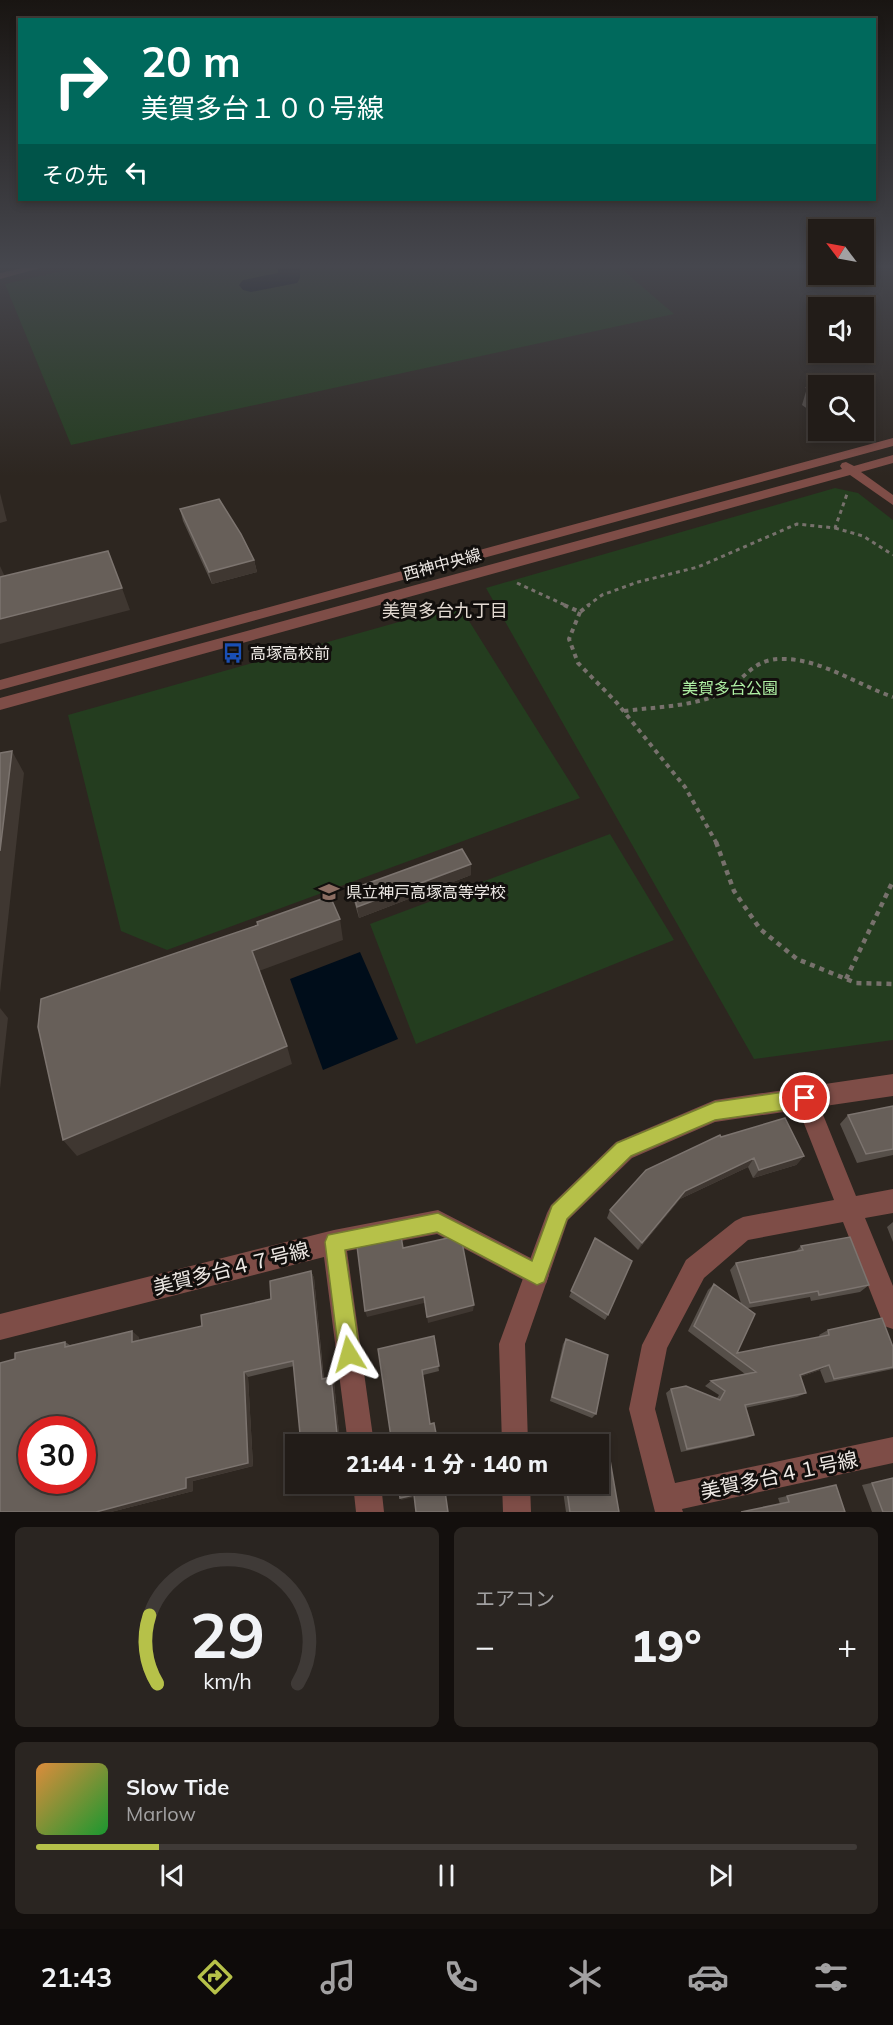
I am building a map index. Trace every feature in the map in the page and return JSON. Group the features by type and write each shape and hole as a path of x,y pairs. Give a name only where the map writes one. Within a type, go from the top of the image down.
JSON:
{"street":[{"name":"西神中央線","path":"0,685 893,442"},
{"path":"835,458 893,501"},
{"name":"西神中央線","path":"0,704 893,459"},
{"path":"515,1434 512,1344 559,1213 624,1150 715,1111 893,1085"},
{"path":"805,1098 893,1317"},
{"path":"667,1506 642,1409 655,1345 695,1269 743,1229 893,1201"},
{"name":"美賀多台４７号線","path":"0,1327 334,1242 438,1222 537,1275"},
{"path":"334,1242 360,1434"},
{"name":"美賀多台４１号線","path":"667,1506 893,1450"},
{"path":"367,1494 370,1512"},
{"path":"516,1494 517,1512"}],"path":[{"path":"835,528 847,494"},
{"path":"893,555 863,536 835,528 797,524 698,567 638,582 602,595 580,612 569,639 578,663 624,711 685,787 719,847 734,891 760,929 797,959 855,983 893,984"},
{"path":"517,583 580,612"},
{"path":"624,711 688,702 723,693 737,682 750,666 771,659 806,662 893,697"},
{"path":"846,979 893,881"}],"green space":[{"path":"26,336 575,336 71,445"},
{"name":"美賀多台公園","path":"835,488 858,493 893,520 893,1040 754,1059 486,588"},
{"path":"459,605 580,798 167,950 121,931 68,715"},
{"path":"610,834 674,940 416,1044 370,924"}],"water":[{"path":"360,952 398,1039 323,1070 290,979"}],"building":[{"path":"219,499 254,560 209,572 180,509"},
{"path":"108,551 122,588 0,619 0,577"},
{"path":"12,751 0,851 0,753"},
{"path":"462,849 471,864 357,907 352,889"},
{"path":"330,896 340,919 252,951 287,1046 63,1140 38,1027 41,999 258,925 257,922"},
{"path":"893,1106 893,1149 866,1154 848,1115"},
{"path":"785,1118 804,1156 759,1170 754,1158 685,1191 642,1243 610,1210 646,1170 720,1135 721,1137"},
{"path":"401,1236 403,1248 452,1237 462,1242 474,1305 427,1317 424,1297 365,1311 357,1246"},
{"path":"850,1237 869,1285 819,1295 818,1291 750,1303 736,1263 803,1250 801,1246"},
{"path":"595,1238 632,1261 608,1315 571,1291"},
{"path":"311,1271 322,1379 331,1377 337,1434 300,1434 293,1361 244,1372 248,1463 186,1478 186,1488 96,1512 0,1512 0,1363 15,1359 15,1353 65,1342 65,1347 132,1331 132,1342 202,1326 201,1315 271,1299 270,1281"},
{"path":"714,1284 755,1314 737,1353 829,1335 828,1330 882,1318 893,1347 893,1367 834,1379 829,1365 800,1375 806,1393 745,1405 754,1435 687,1449 671,1389 686,1386 720,1400 725,1391 711,1381 756,1372 694,1326"},
{"path":"434,1336 439,1366 422,1370 430,1424 434,1423 436,1434 391,1434 378,1349"},
{"path":"566,1339 608,1355 596,1414 552,1397"},
{"path":"609,1460 619,1512 570,1512 567,1494 609,1494"},
{"path":"893,1478 893,1512 883,1512 872,1483"},
{"path":"836,1485 845,1512 741,1512 789,1502 787,1496"},
{"path":"399,1494 445,1494 448,1512 416,1512 414,1495 400,1498"}],"place":[{"name":"高塚高校前","path":"233,653"},
{"name":"県立神戸高塚高等学校","path":"329,892"}],"district":[{"name":"美賀多台九丁目","path":"445,610"}],"route":[{"path":"349,1354 334,1242 438,1222 537,1275 559,1213 624,1150 715,1111 805,1098"}]}
